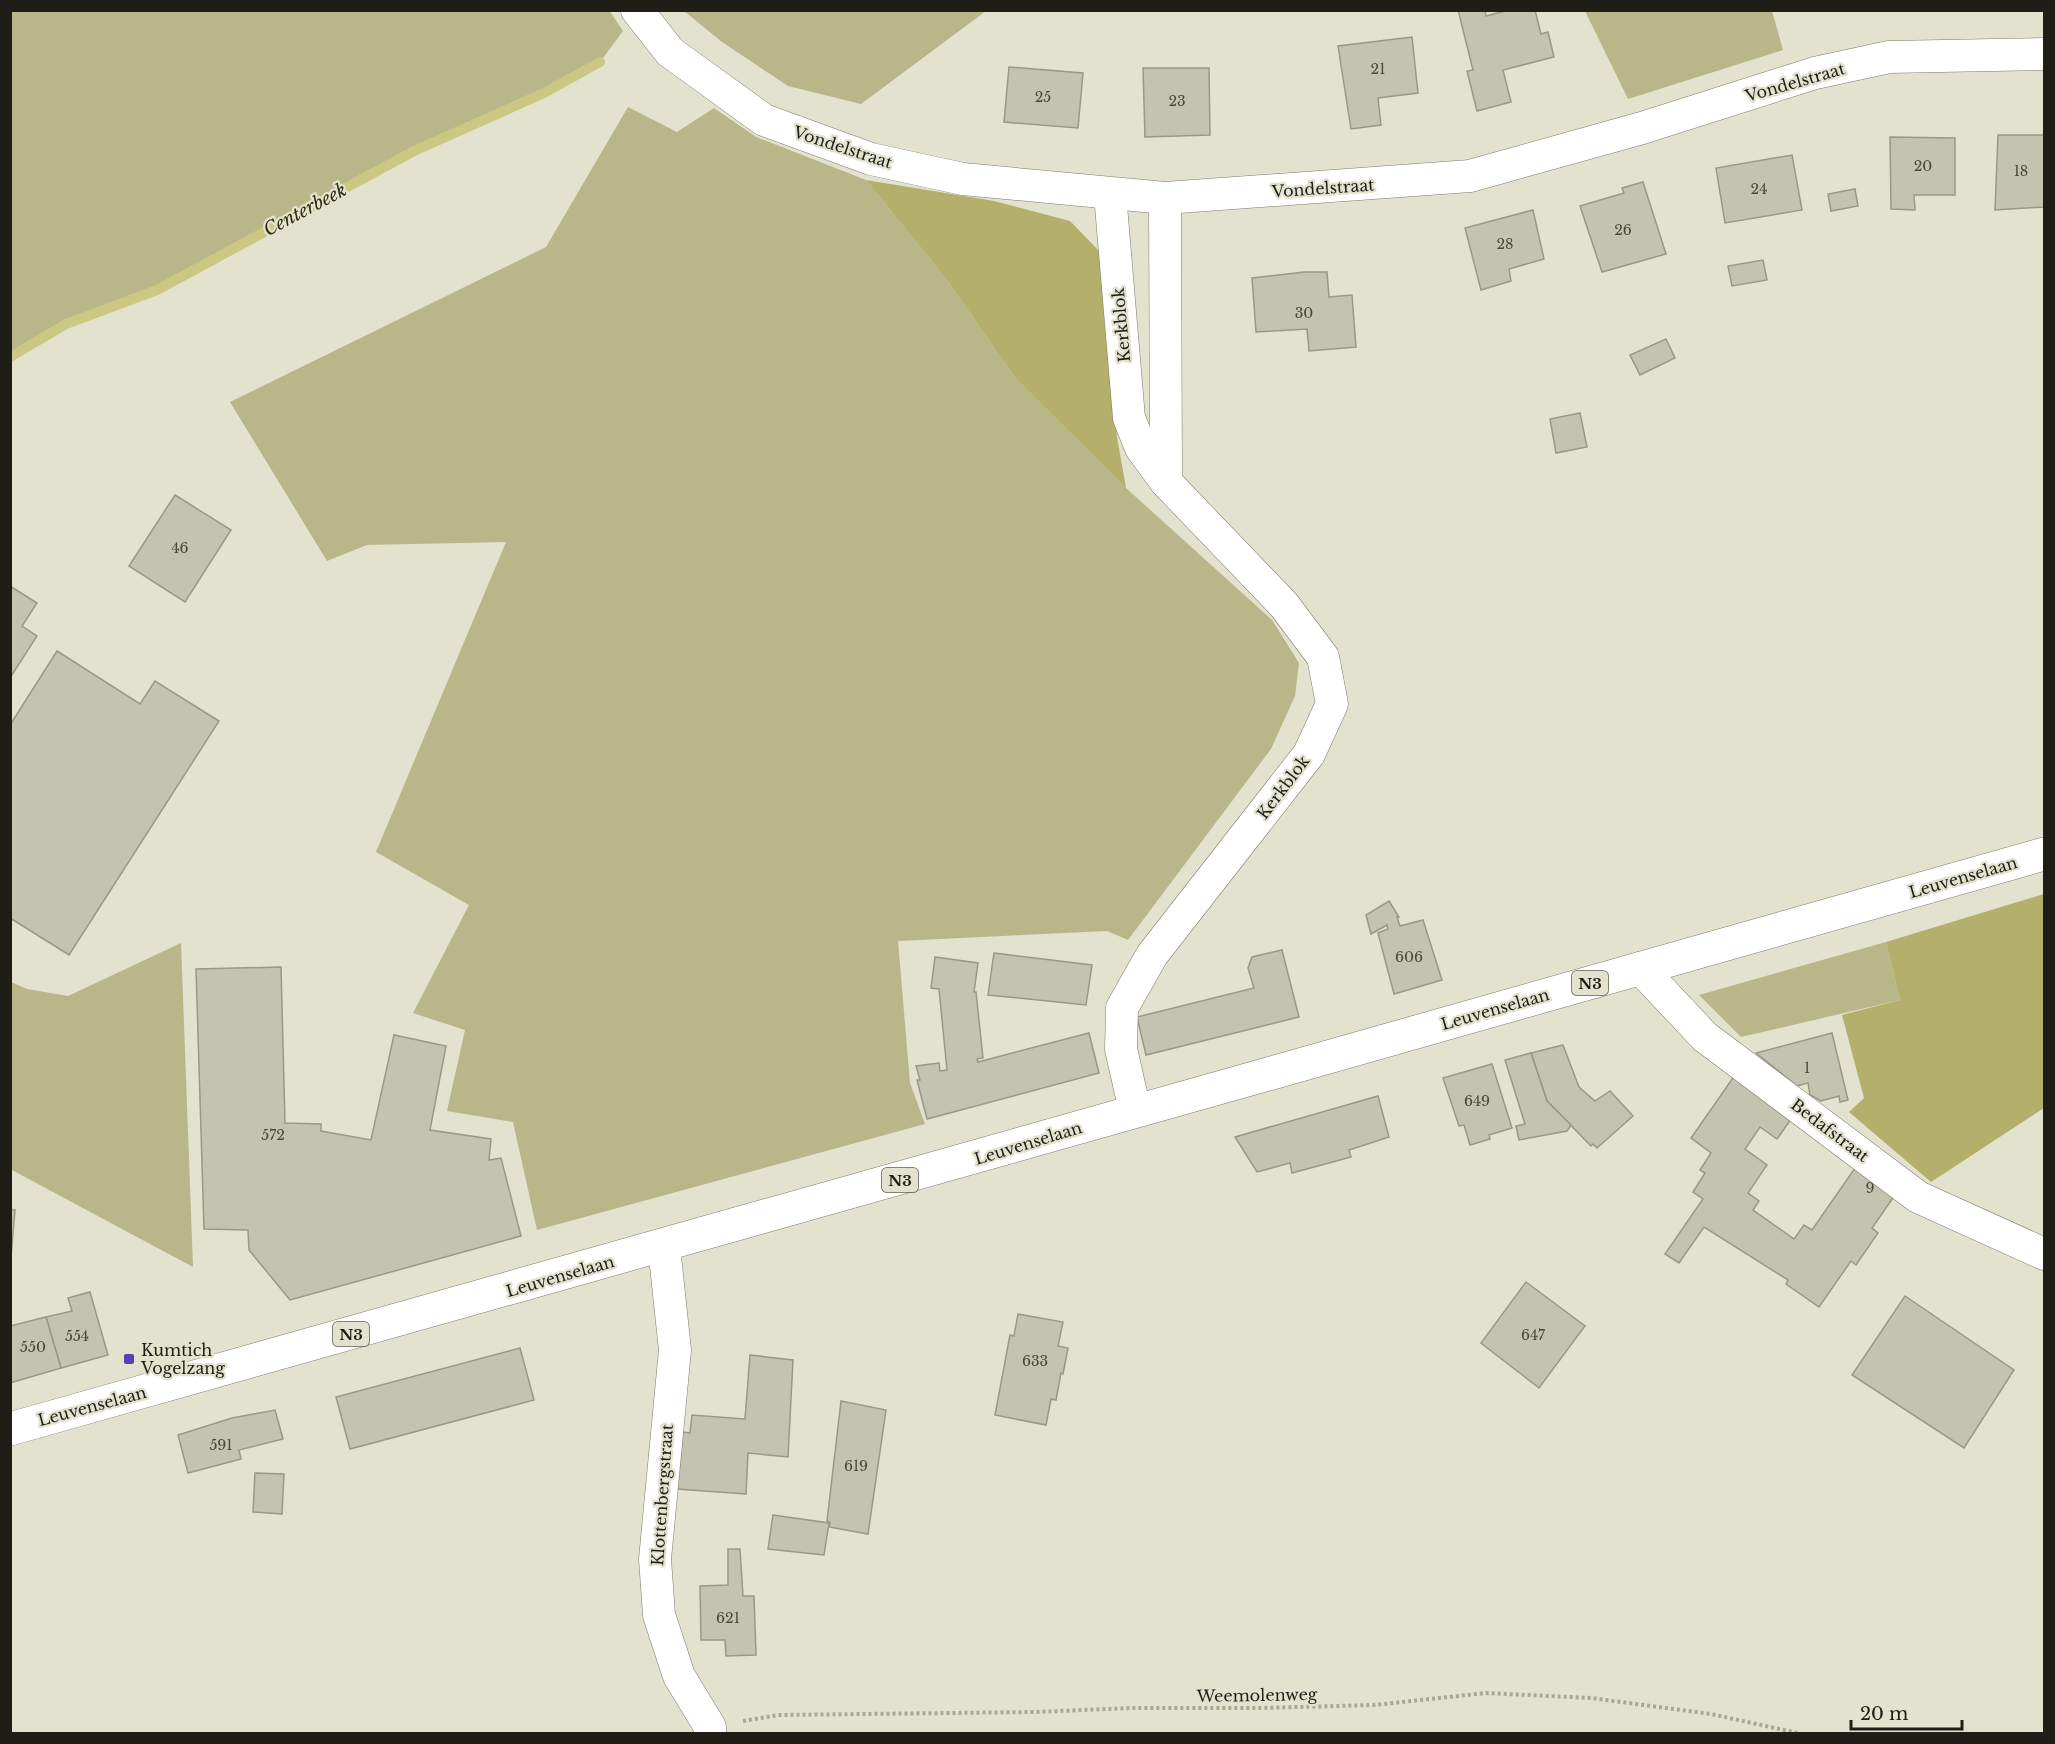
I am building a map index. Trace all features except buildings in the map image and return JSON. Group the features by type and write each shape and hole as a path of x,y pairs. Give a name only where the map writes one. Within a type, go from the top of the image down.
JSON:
{"main road":[{"name":"Leuvenselaan","path":"10,1429 664,1247 2044,854"}],"street":[{"name":"Vondelstraat","path":"637,10 670,52 764,120 882,162 963,179 1166,198 1470,176 1642,128 1815,74 1879,60 2044,54"},
{"name":"Kerkblok","path":"1110,194 1129,418 1141,448 1167,482 1284,605 1323,657 1332,704 1310,754 1152,955 1122,1008 1121,1049 1135,1111"},
{"path":"1166,198 1167,482"},
{"name":"Bedafstraat","path":"1640,968 1705,1036 1918,1197 2044,1254"},
{"name":"Klottenbergstraat","path":"664,1247 675,1350 655,1559 659,1615 679,1676 710,1730"}],"path":[{"name":"Weemolenweg","path":"710,1730 778,1715 1374,1705 1486,1693 1591,1698 1711,1714 1802,1734"}],"shaded area":[{"path":"609,10 623,31 600,62 544,93 414,151 157,290 66,324 11,357 11,11"},
{"path":"684,11 986,11 861,104 788,86 722,42"},
{"path":"1585,11 1772,11 1783,50 1628,99"},
{"path":"628,107 677,132 714,108 756,137 866,180 947,280 1016,379 1126,488 1272,620 1299,663 1295,696 1271,749 1128,940 1107,931 898,941 910,1083 925,1124 537,1230 513,1122 447,1111 465,1030 413,1013 469,905 376,852 506,542 367,545 327,561 230,402 546,247"},
{"path":"866,180 994,201 1070,221 1103,255 1117,437 1126,488 1016,379 947,280"},
{"path":"2044,894 2044,1108 1931,1182 1849,1112 1864,1098 1842,1015 1900,1000 1886,942"},
{"path":"1886,942 1900,1000 1741,1037 1699,995"},
{"path":"181,943 193,1267 10,1169 11,982 27,989 68,996"}],"waterway":[{"name":"Centerbeek","path":"10,357 66,324 157,290 414,151 544,93 600,62"}],"place":[{"name":"Kumtich Vogelzang","path":"129,1359"}]}
